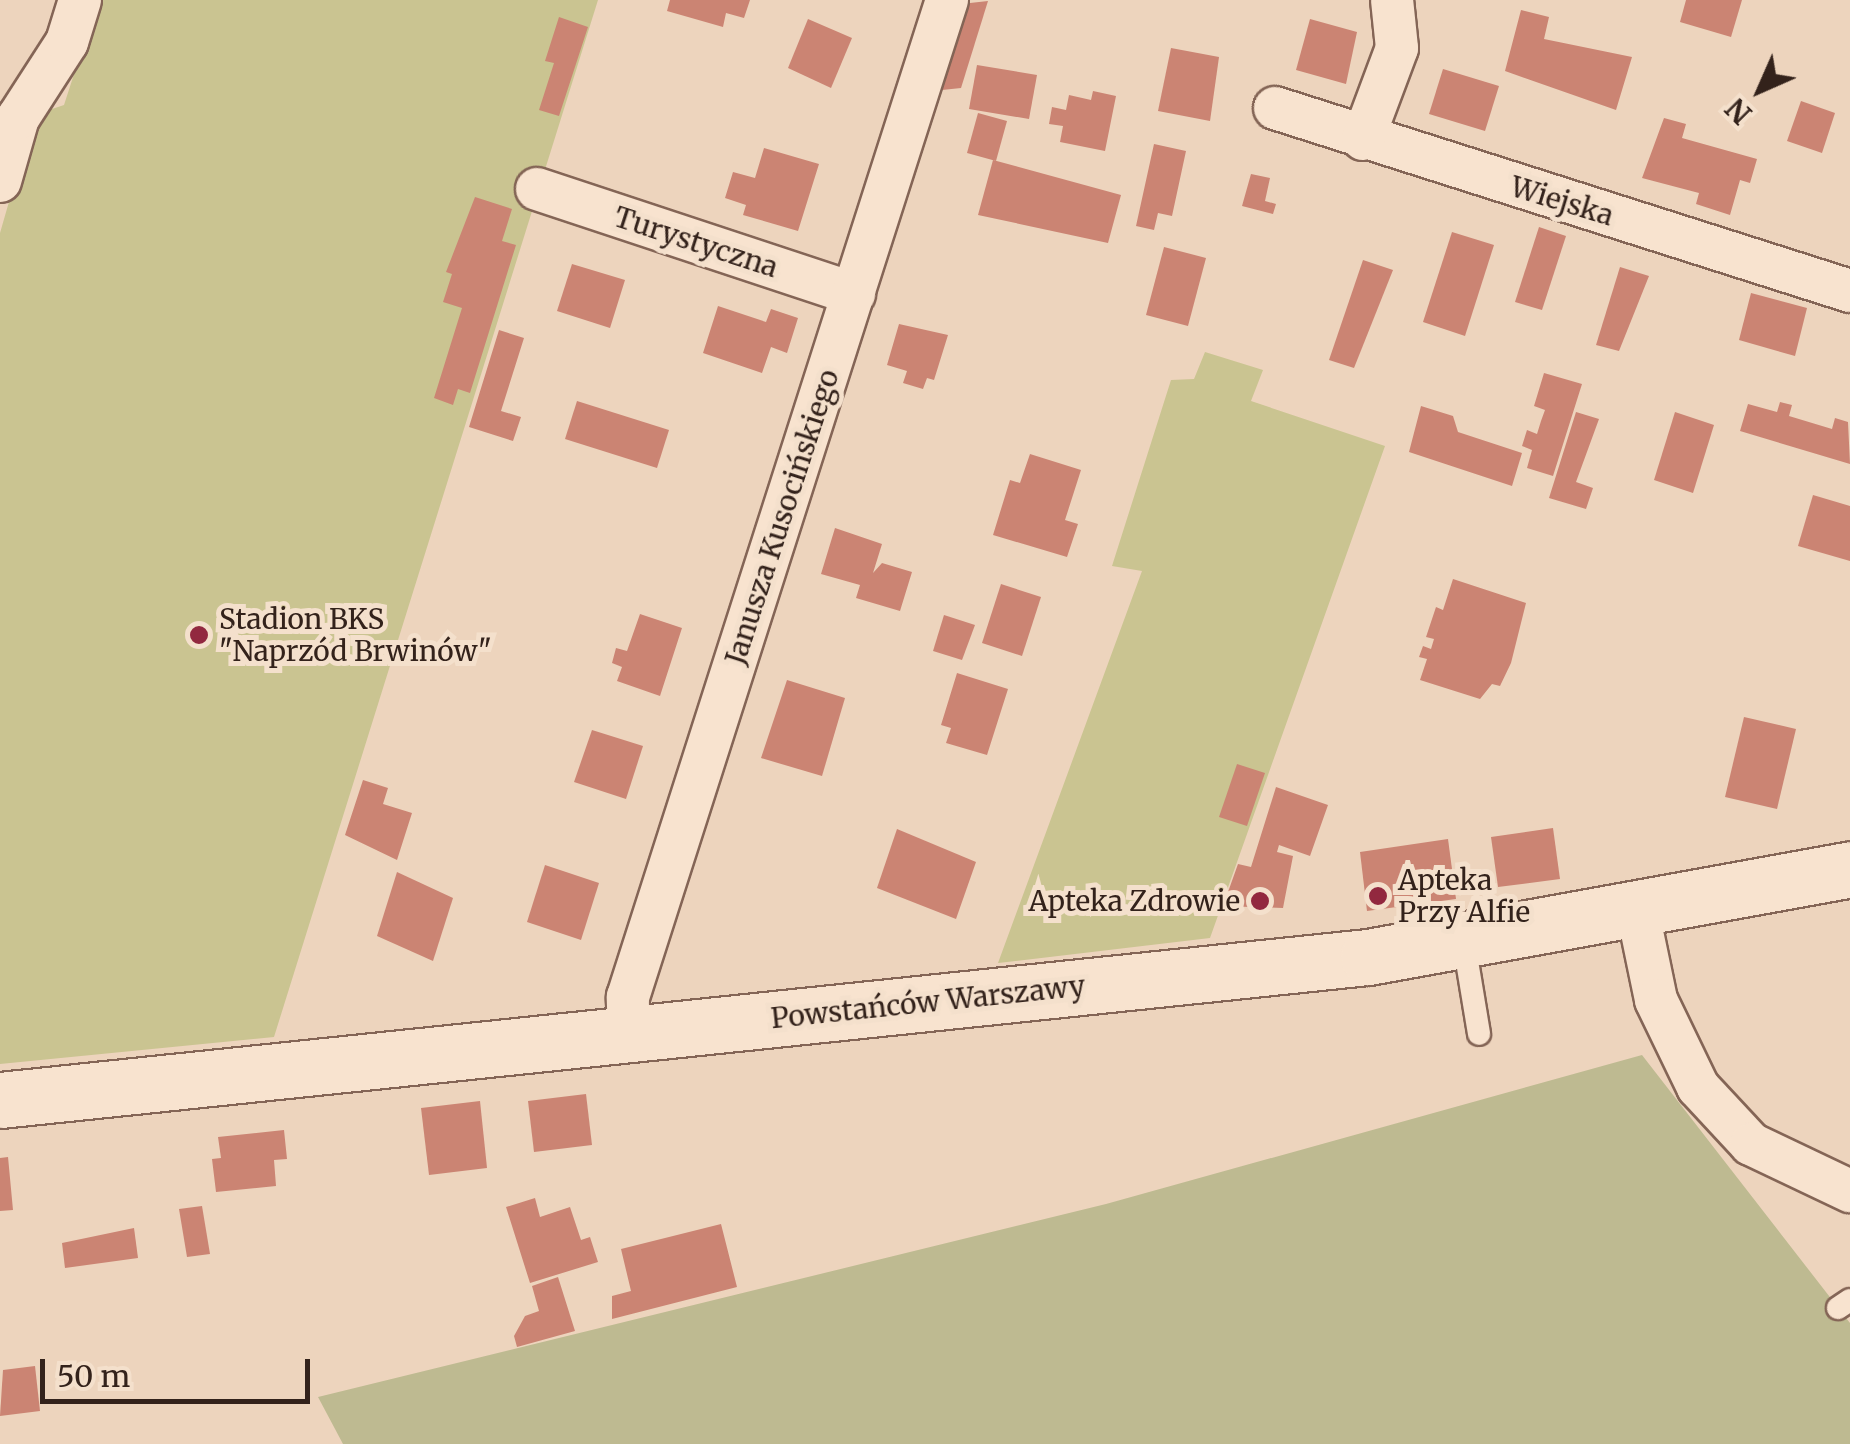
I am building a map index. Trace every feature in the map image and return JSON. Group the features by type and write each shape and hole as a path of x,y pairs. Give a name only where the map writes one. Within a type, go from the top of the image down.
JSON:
{"street":[{"path":"0,180 18,118 67,42 80,0"},
{"name":"Janusza Kusocińskiego","path":"629,1035 628,997 947,0"},
{"path":"1363,138 1396,48 1392,0"},
{"name":"Wiejska","path":"1274,108 1850,290"},
{"name":"Turystyczna","path":"537,190 854,294"},
{"name":"Powstańców Warszawy","path":"0,1100 1464,942 1850,869"},
{"path":"1637,908 1656,1000 1698,1087 1751,1144 1850,1191"}],"lane":[{"path":"1464,942 1479,1034"}],"shaded area":[{"name":"Stadion BKS \"Naprzód Brwinów\"","path":"98,0 598,0 274,1037 0,1064 0,233 34,115 64,105"},
{"path":"1205,352 1263,370 1251,401 1385,446 1210,938 998,963 1142,571 1112,566 1171,380 1194,379"},
{"path":"1642,1055 1850,1323 1850,1444 343,1444 318,1397 1106,1204"}],"building":[{"path":"670,0 750,0 744,18 726,13 723,27 667,11"},
{"path":"1686,0 1742,0 1731,37 1680,22"},
{"path":"988,1 961,88 942,90 970,3"},
{"path":"1521,10 1549,17 1544,39 1632,57 1616,110 1505,71"},
{"path":"559,17 588,27 559,116 539,110 554,63 545,61"},
{"path":"808,19 852,38 831,88 788,68"},
{"path":"1310,19 1357,32 1346,84 1296,70"},
{"path":"1171,48 1219,57 1210,121 1158,111"},
{"path":"977,65 1037,75 1029,119 969,109"},
{"path":"1443,69 1499,86 1485,131 1429,114"},
{"path":"1093,91 1116,96 1105,151 1060,142 1063,126 1049,124 1052,107 1066,110 1069,95 1091,100"},
{"path":"1801,101 1835,113 1822,153 1787,141"},
{"path":"978,113 1007,121 996,161 967,153"},
{"path":"1664,118 1686,124 1682,138 1757,159 1750,183 1740,180 1730,215 1696,204 1699,193 1642,178"},
{"path":"1154,144 1186,151 1172,216 1158,213 1154,230 1136,226"},
{"path":"764,148 819,164 798,231 743,215 746,205 725,198 733,172 755,178"},
{"path":"993,160 1121,195 1108,243 978,215"},
{"path":"1251,174 1270,178 1265,201 1276,204 1273,214 1242,206"},
{"path":"475,197 512,209 502,241 516,245 470,393 458,389 453,405 434,398 462,308 443,302 452,274 446,272"},
{"path":"1539,227 1566,236 1542,310 1515,302"},
{"path":"1452,232 1494,245 1465,336 1423,322"},
{"path":"1164,247 1206,258 1188,326 1146,315"},
{"path":"1363,260 1393,270 1354,368 1329,360"},
{"path":"572,264 625,280 610,328 557,311"},
{"path":"1620,267 1649,276 1619,351 1596,345"},
{"path":"1751,293 1807,308 1795,356 1739,340"},
{"path":"718,306 766,322 771,309 798,318 787,353 771,347 762,373 703,353"},
{"path":"899,324 948,335 934,380 927,378 923,389 903,383 907,371 887,365"},
{"path":"499,330 524,338 501,411 521,417 513,441 469,427"},
{"path":"1544,373 1582,384 1553,476 1527,468 1532,450 1522,446 1527,430 1537,434 1545,410 1534,406"},
{"path":"577,401 669,430 657,468 565,439"},
{"path":"1780,402 1792,405 1789,416 1832,429 1835,418 1848,422 1850,464 1740,431 1748,404 1777,412"},
{"path":"1421,406 1453,416 1458,432 1522,453 1512,486 1409,452"},
{"path":"1576,412 1599,419 1576,482 1593,488 1586,509 1549,498"},
{"path":"1675,412 1714,425 1693,493 1654,480"},
{"path":"1030,454 1081,470 1065,520 1078,524 1067,557 993,535 1010,480 1020,483"},
{"path":"1813,495 1850,506 1850,561 1798,546"},
{"path":"835,528 882,544 873,573 882,563 912,572 900,611 856,598 860,585 821,574"},
{"path":"1453,579 1526,603 1511,663 1500,686 1492,684 1480,699 1420,680 1427,659 1419,657 1423,646 1431,649 1434,639 1426,637 1436,607 1443,610"},
{"path":"1001,584 1041,597 1022,656 982,643"},
{"path":"640,614 682,628 660,696 617,681 622,667 612,663 616,648 627,651"},
{"path":"944,615 975,625 962,660 933,651"},
{"path":"957,673 1008,689 987,755 946,743 951,728 941,725"},
{"path":"787,680 845,698 822,776 761,758"},
{"path":"1744,717 1796,729 1777,809 1725,797"},
{"path":"592,730 643,746 626,799 574,782"},
{"path":"1237,764 1265,773 1247,826 1219,817"},
{"path":"363,780 388,788 383,804 412,813 397,860 345,835"},
{"path":"1276,787 1328,805 1310,856 1279,845 1277,852 1293,856 1283,908 1223,906 1238,864 1251,867"},
{"path":"1553,828 1560,879 1498,887 1491,837"},
{"path":"897,829 976,862 956,919 877,888"},
{"path":"1448,839 1456,899 1367,911 1360,852"},
{"path":"545,865 599,883 581,940 527,922"},
{"path":"397,872 453,898 433,961 377,936"},
{"path":"586,1094 592,1145 534,1152 528,1101"},
{"path":"480,1101 487,1168 429,1175 421,1108"},
{"path":"284,1130 287,1159 274,1160 276,1186 216,1192 212,1159 221,1158 218,1137"},
{"path":"8,1157 13,1210 0,1211 0,1158"},
{"path":"535,1198 540,1217 570,1207 581,1240 590,1237 598,1262 530,1283 506,1207"},
{"path":"202,1206 210,1254 187,1257 179,1209"},
{"path":"721,1224 737,1287 612,1319 612,1296 631,1291 621,1249"},
{"path":"134,1228 138,1258 65,1268 62,1243"},
{"path":"558,1277 575,1331 517,1347 514,1336 525,1316 539,1311 532,1286"},
{"path":"35,1366 40,1411 0,1416 3,1370"}],"place":[{"name":"Stadion BKS \"Naprzód Brwinów\"","path":"199,635"},
{"name":"Apteka Przy Alfie","path":"1378,896"},
{"name":"Apteka Zdrowie","path":"1260,901"}]}
